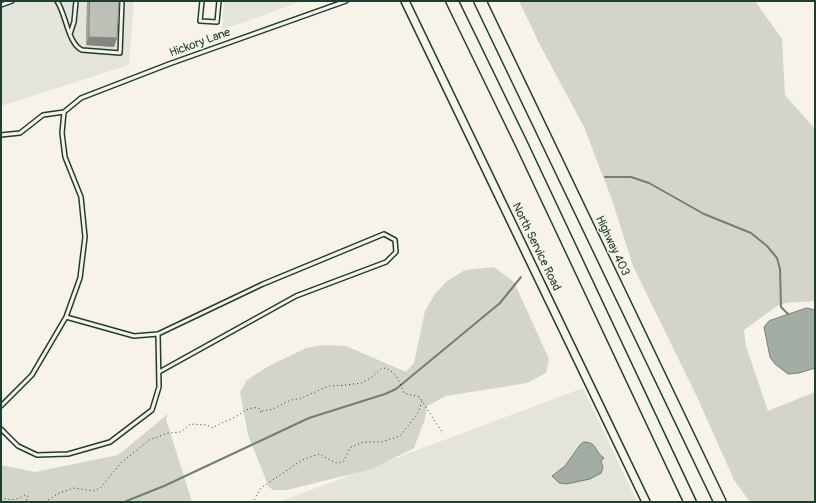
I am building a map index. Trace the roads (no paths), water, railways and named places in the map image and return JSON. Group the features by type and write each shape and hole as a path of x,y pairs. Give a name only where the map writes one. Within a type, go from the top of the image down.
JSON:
{"highway":[{"path":"452,1 522,143 690,502"},
{"name":"Highway 403","path":"480,1 720,502"}],"street":[{"name":"North Service Road","path":"405,1 646,502"}],"lane":[{"path":"1,5 12,1"},
{"path":"57,1 72,41 76,46 82,50 120,53 122,1"},
{"path":"70,34 74,22 76,1"},
{"path":"202,1 200,21 217,22 219,1"},
{"name":"Hickory Lane","path":"64,112 81,98 169,64 346,1"},
{"path":"1,135 20,133 43,115 64,112 62,133 65,157 81,197 85,237 80,278 66,317 32,375 1,406"},
{"path":"66,317 134,336 158,334 263,284 384,234 395,240 396,252 386,262 296,296 159,372"},
{"path":"1,429 18,446 37,455 68,454 110,442 152,410 160,387 158,334"}],"waterway":[{"path":"605,177 631,177 649,183 704,214 751,233 767,246 777,258 780,269 781,307 788,314"},
{"path":"124,502 164,486 309,418 385,394 396,389 500,303 521,277"}]}
